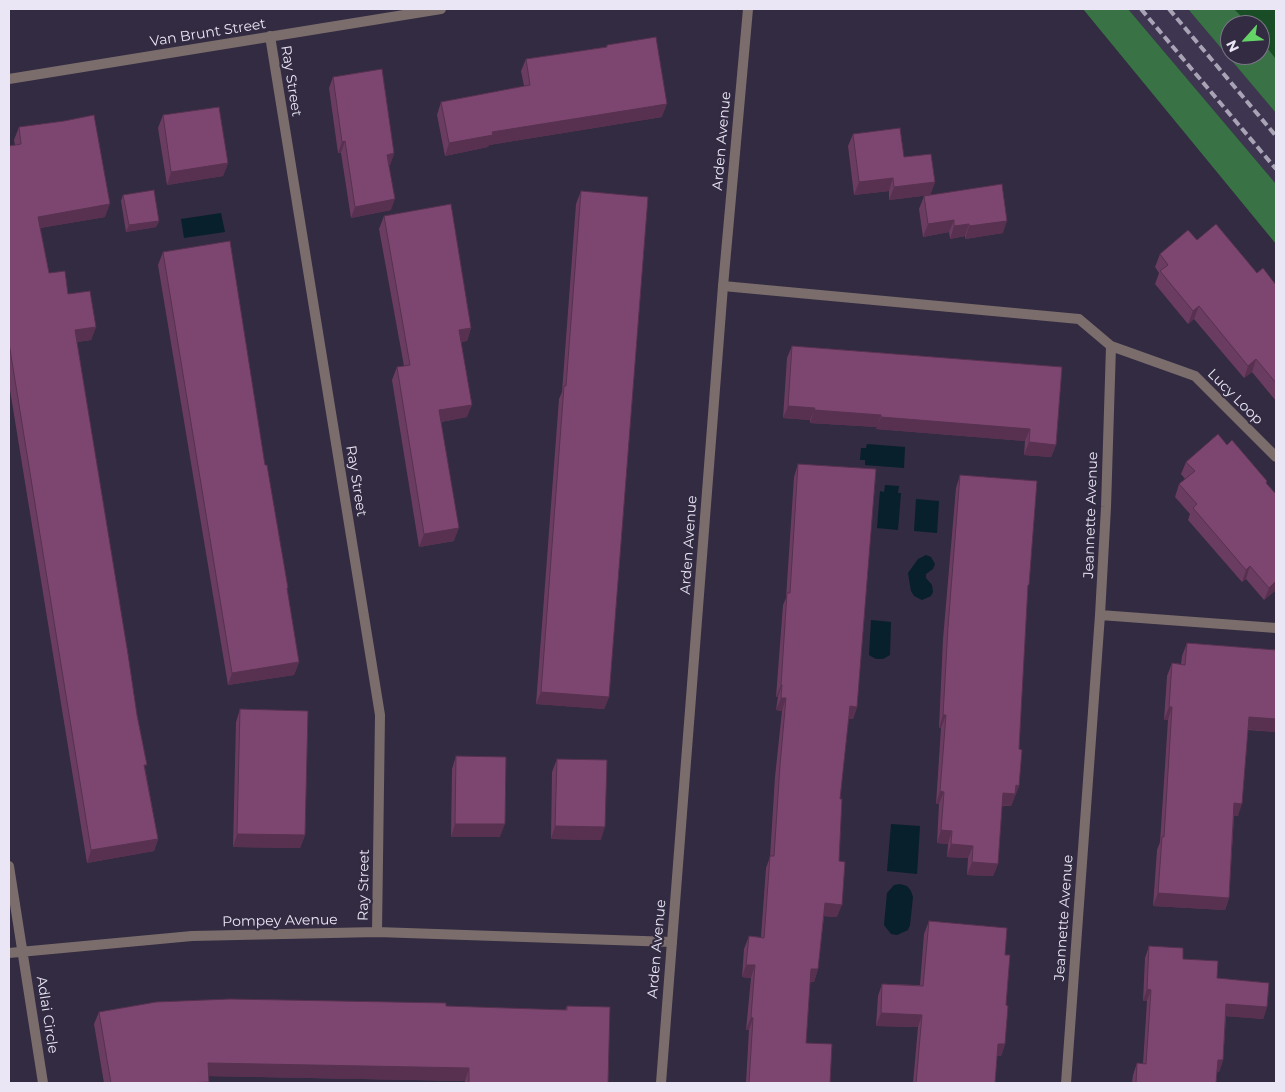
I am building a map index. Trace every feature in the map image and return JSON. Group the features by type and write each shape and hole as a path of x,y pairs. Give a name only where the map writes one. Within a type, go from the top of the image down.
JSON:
{"street":[{"name":"Van Brunt Street","path":"9,79 441,9"},
{"name":"Arden Avenue","path":"661,1083 723,286 748,9"},
{"name":"Ray Street","path":"270,36 380,715 377,932"},
{"path":"723,286 1079,319 1111,346"},
{"name":"Lucy Loop","path":"1111,346 1195,376 1276,457"},
{"name":"Jeannette Avenue","path":"1066,1083 1100,615 1106,507 1111,346"},
{"path":"1100,615 1276,628"},
{"name":"Adlai Circle","path":"9,866 43,1083"},
{"name":"Pompey Avenue","path":"9,953 23,950 192,936 377,932 672,942"}],"shaded area":[{"path":"1128,9 1188,9 1220,47 1220,65 1235,65 1276,113 1276,184"}],"green space":[{"path":"1083,9 1128,9 1276,184 1276,244"},
{"path":"1188,9 1234,9 1239,14 1220,15 1220,47"},
{"path":"1234,9 1276,9 1276,59 1270,52 1270,15 1239,15"},
{"path":"1270,52 1276,59 1276,113 1235,65 1270,65"}],"water":[{"path":"221,213 225,232 184,238 181,219"},
{"path":"867,444 905,447 904,468 865,465 865,460 860,460 861,448 866,448"},
{"path":"885,485 899,486 898,493 901,493 898,530 877,528 880,491 884,492"},
{"path":"916,499 939,501 937,533 914,531"},
{"path":"926,555 931,557 935,564 933,569 926,574 926,578 932,585 933,592 931,596 922,600 914,596 911,591 908,573 918,559"},
{"path":"871,620 891,622 890,655 883,659 876,659 869,655"},
{"path":"891,824 920,826 917,874 887,871"},
{"path":"894,885 907,886 913,897 908,930 897,935 891,934 884,925 887,893"}],"building":[{"path":"656,37 667,104 492,132 493,135 449,143 441,102 530,85 526,59 607,47 607,45"},
{"path":"382,69 394,153 387,155 395,199 355,207 345,141 342,142 333,77"},
{"path":"219,107 228,163 171,172 163,115"},
{"path":"94,115 110,204 38,217 49,273 65,271 68,294 90,291 96,327 75,330 137,715 147,765 144,765 158,839 91,850 9,343 9,146 21,144 19,127"},
{"path":"900,128 904,157 931,154 935,182 894,187 893,178 859,182 853,134"},
{"path":"1002,184 1007,221 969,226 969,224 954,226 954,220 928,224 924,196"},
{"path":"154,190 159,221 129,225 123,195"},
{"path":"581,191 648,197 609,697 541,692"},
{"path":"451,204 471,328 459,330 472,405 439,410 459,528 424,534 397,367 410,365 384,216"},
{"path":"1216,224 1257,273 1263,268 1276,285 1276,383 1256,359 1248,366 1199,306 1193,311 1160,271 1168,265 1160,254 1188,230 1197,240"},
{"path":"230,241 265,465 267,465 299,662 232,673 163,252"},
{"path":"792,346 1062,367 1056,445 1029,442 1030,429 881,417 881,415 788,406"},
{"path":"1218,434 1227,445 1232,440 1276,494 1276,581 1269,588 1250,566 1246,570 1193,508 1197,504 1179,484 1195,471 1186,462"},
{"path":"798,464 876,469 857,707 850,706 840,799 842,799 839,861 845,862 842,905 825,903 818,969 811,969 806,1043 832,1044 830,1083 749,1083 755,965 746,965 749,936 764,938 770,856 774,856 786,698 781,698 781,685 787,593 790,593"},
{"path":"960,475 1037,481 1028,585 1019,749 1022,750 1019,786 1016,785 1015,794 1003,793 998,864 972,862 973,846 951,844 952,831 941,830 944,792 940,791 946,715 943,715"},
{"path":"1187,643 1276,650 1276,719 1249,717 1242,804 1234,803 1229,898 1158,893 1162,837 1164,837 1172,707 1169,707 1172,663 1185,665"},
{"path":"240,709 308,711 305,835 237,834"},
{"path":"456,756 506,757 505,824 455,824"},
{"path":"557,759 607,760 605,827 555,826"},
{"path":"929,921 1007,928 1005,955 1010,955 1006,1005 1008,1006 1005,1044 998,1044 995,1083 916,1083 922,1015 881,1013 882,984 923,986"},
{"path":"1149,946 1183,948 1183,959 1218,961 1217,978 1269,983 1267,1007 1226,1004 1223,1060 1218,1060 1216,1083 1136,1083 1137,1063 1146,1064 1151,990 1147,989"},
{"path":"230,999 446,1003 446,1006 567,1010 567,1006 610,1007 608,1083 469,1083 469,1068 208,1063 209,1082 111,1083 99,1012 156,1002"}],"railway":[{"path":"1141,9 1276,169"},
{"path":"1169,9 1276,136"}]}
